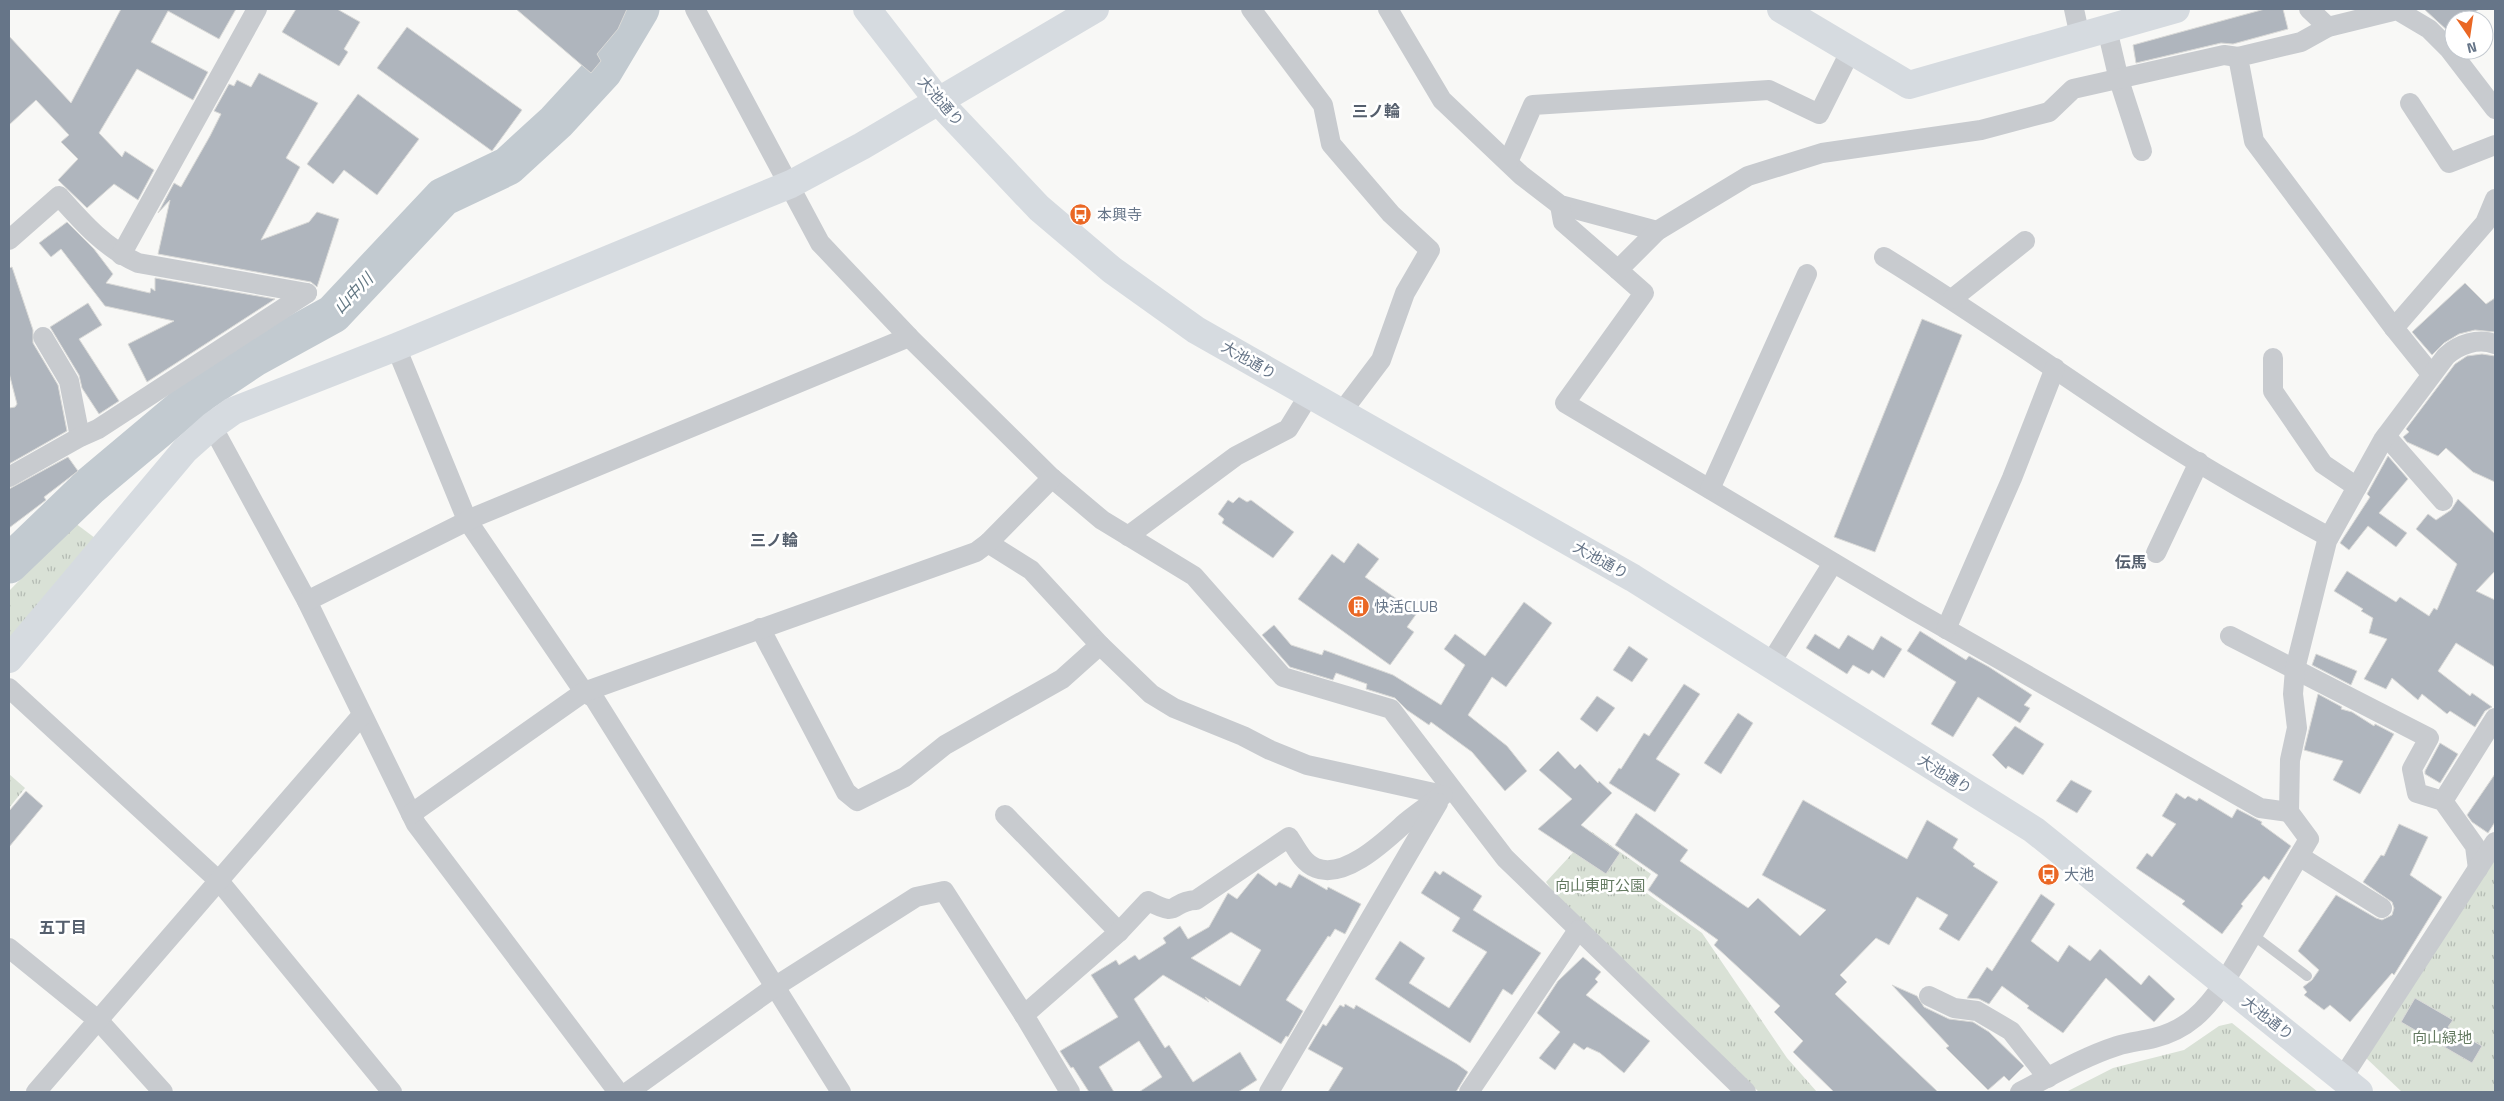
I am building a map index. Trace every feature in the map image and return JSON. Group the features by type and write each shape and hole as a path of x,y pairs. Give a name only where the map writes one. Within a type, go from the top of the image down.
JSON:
{"street":[{"path":"121,255 257,9"},
{"path":"695,9 791,184 820,243 909,337 1052,478 1102,520 1194,576 1283,677 1391,709 1451,797 1505,858 1742,1091"},
{"path":"9,659 185,450 212,426 234,411 396,347 791,184 939,102 1095,9"},
{"path":"1251,9 1323,105 1331,144 1391,214 1430,250 1405,293 1381,360 1340,413"},
{"path":"1388,9 1442,100 1508,162 1560,205 1657,231"},
{"path":"1781,9 1909,85 2176,9"},
{"path":"2074,9 2080,37"},
{"path":"2309,9 2328,27"},
{"path":"1618,270 1657,231 1748,176 1822,153 1981,130 2049,112 2073,89 2224,55 2238,57 2302,42 2328,27 2397,10 2429,29 2449,49 2495,109"},
{"name":"大池通り","path":"874,12 939,102 1039,208 1112,270 1196,330 1633,578 2034,830 2351,1085"},
{"path":"2107,29 2119,80 2142,152"},
{"path":"1508,162 1533,104 1769,90 1819,114 1851,50"},
{"path":"2238,57 2254,140 2394,328 2431,374"},
{"path":"2410,103 2449,163 2495,145"},
{"path":"9,240 59,196 91,232 121,255 138,263 307,293 98,429 80,436 9,477"},
{"path":"2394,328 2485,223 2495,199"},
{"path":"1560,205 1563,222 1644,293 1565,403 1946,629 2260,808 2288,812"},
{"path":"1952,299 2024,241"},
{"path":"1884,257 1952,299 2199,462 2329,537"},
{"path":"1710,489 1808,274"},
{"path":"43,337 69,381 80,436"},
{"path":"307,601 467,520 909,337"},
{"path":"2020,1092 2117,1046 2156,1038 2191,1023 2209,1005 2224,983 2309,840 2288,812 2290,760 2297,728 2293,694 2295,669 2329,537 2386,436 2431,374 2456,347 2471,342 2495,344"},
{"path":"396,347 467,520 584,692 594,698 841,1092"},
{"path":"2273,358 2273,391 2323,464 2357,487"},
{"path":"1946,629 2012,478 2055,368"},
{"path":"1128,536 1236,456 1288,429 1309,395"},
{"path":"212,426 307,601 411,814 422,832 618,1092"},
{"path":"2386,436 2443,501"},
{"path":"2156,553 2199,462"},
{"path":"411,814 584,692 976,552 988,544 1052,478"},
{"path":"988,544 1031,570 1100,645 1151,694 1174,708 1307,765 1451,797"},
{"path":"1770,664 1833,562"},
{"path":"760,628 846,792 857,801 905,777 946,746 1062,679 1100,645"},
{"path":"2230,636 2429,738 2412,769 2416,793 2443,801 2475,846 2478,869"},
{"path":"9,688 219,881 392,1092"},
{"path":"36,1092 362,715"},
{"path":"2443,801 2495,718"},
{"path":"1024,1016 1119,932 1148,901 1165,910 1174,910 1187,900 1196,900 1289,837 1306,862 1317,869 1330,870 1373,852 1406,822 1451,797"},
{"path":"1269,1092 1451,797"},
{"path":"1005,815 1119,932"},
{"path":"2351,1085 2495,842"},
{"path":"2299,856 2382,908"},
{"path":"628,1092 776,986 916,897 944,891 1070,1092"},
{"path":"1470,1092 1578,930"},
{"path":"9,948 98,1021 163,1092"},
{"path":"1929,996 1954,1008 1976,1011 2011,1031 2048,1078"}],"lane":[{"path":"2253,934 2307,976"}],"green space":[{"path":"75,523 95,538 9,639 9,591"},
{"path":"9,774 25,788 9,808"},
{"name":"向山東町公園","path":"1592,832 1651,874 1641,889 1702,933 1787,1058 1817,1092 1759,1092 1556,896 1546,882"},
{"name":"向山緑地","path":"2495,855 2495,1092 2402,1092 2366,1058"},
{"path":"2232,1023 2318,1092 2066,1092 2113,1068 2184,1050 2219,1026"}],"building":[{"path":"121,9 236,9 219,39 168,11 151,42 208,72 193,100 137,69 99,133 122,157 125,151 154,170 138,200 114,184 87,208 58,180 78,159 61,142 69,135 36,100 9,125 9,36 71,103"},
{"path":"296,9 337,9 360,22 344,49 348,52 339,66 282,32"},
{"path":"516,9 627,9 618,29 597,54 601,61 591,73"},
{"path":"2265,9 2283,9 2288,29 2233,44 2221,43 2136,63 2133,45"},
{"path":"2424,9 2479,9 2444,10 2444,27"},
{"path":"407,27 522,110 492,151 377,68"},
{"path":"259,73 318,103 286,158 300,167 261,240 309,222 317,212 339,219 317,287 311,282 158,254 170,200 158,213 174,183 181,187 210,136 221,114 214,111 229,84 234,86 237,80 251,87"},
{"path":"358,94 419,139 377,195 344,170 333,184 307,164"},
{"path":"67,222 94,249 113,274 106,283 150,293 151,288 155,291 155,278 275,299 147,382 128,344 174,321 105,306 61,249 51,257 39,243"},
{"path":"12,267 33,330 33,343 58,385 67,431 9,464 9,408 15,407 17,404 9,373 9,268"},
{"path":"2465,283 2486,304 2495,298 2495,332 2475,330 2459,334 2444,343 2432,355 2412,332"},
{"path":"88,303 102,325 79,339 119,401 99,414 82,388 79,375 50,327"},
{"path":"1922,319 1962,335 1875,552 1834,537"},
{"path":"2482,354 2495,356 2495,482 2473,472 2446,448 2438,456 2407,442 2403,437 2409,432 2406,429 2455,364 2467,356"},
{"path":"2388,456 2408,479 2379,513 2407,533 2396,547 2368,526 2349,550 2340,543 2370,497 2367,494"},
{"path":"68,457 78,471 44,497 46,500 9,528 9,489"},
{"path":"1239,497 1247,502 1251,500 1294,532 1273,558 1222,523 1224,519 1218,514 1228,500 1233,503"},
{"path":"2458,499 2495,534 2495,571 2476,591 2495,600 2495,667 2456,643 2438,671 2470,696 2472,693 2492,707 2485,711 2475,727 2450,711 2447,714 2422,694 2418,700 2392,678 2386,689 2364,679 2387,639 2369,633 2373,618 2361,611 2363,609 2334,591 2347,571 2396,602 2400,597 2429,616 2434,608 2437,610 2457,564 2416,529 2428,514 2436,520 2451,510"},
{"name":"快活CLUB","path":"1358,543 1379,559 1365,577 1417,613 1407,627 1414,632 1390,665 1298,599 1332,554 1344,563"},
{"path":"1524,602 1552,623 1506,687 1492,677 1468,715 1507,746 1527,771 1505,791 1472,752 1431,722 1429,725 1407,710 1395,698 1366,689 1367,684 1336,673 1333,680 1290,667 1262,635 1274,625 1291,645 1322,655 1324,650 1393,675 1441,705 1465,665 1444,649 1455,634 1485,656"},
{"path":"1920,631 1966,660 1969,656 1989,667 2032,695 2024,705 2030,708 2020,723 1978,697 1953,737 1931,724 1956,682 1907,651"},
{"path":"1815,634 1839,649 1848,635 1873,650 1881,636 1902,649 1884,678 1872,670 1869,674 1853,665 1847,674 1806,648"},
{"path":"1629,646 1648,659 1632,682 1613,670"},
{"path":"2316,654 2357,671 2351,685 2312,665"},
{"path":"1684,684 1700,694 1656,759 1680,774 1655,812 1609,783 1619,768 1621,769 1644,733 1649,736"},
{"path":"2318,694 2342,707 2341,709 2352,712 2374,726 2375,724 2394,734 2360,794 2333,780 2343,761 2304,750"},
{"path":"1597,696 1615,708 1597,732 1580,719"},
{"path":"1738,713 1753,723 1721,774 1704,763"},
{"path":"2015,726 2044,744 2023,775 2008,766 2006,769 1992,755"},
{"path":"2440,743 2458,754 2440,783 2425,774 2425,771"},
{"path":"1558,751 1575,769 1580,764 1598,783 1599,781 1612,793 1581,825 1620,853 1606,874 1538,829 1572,799 1539,770"},
{"path":"2495,774 2495,822 2488,833 2472,822 2467,815"},
{"path":"2071,780 2092,791 2077,813 2056,801"},
{"path":"26,791 43,806 9,847 9,811"},
{"path":"2176,793 2185,799 2188,796 2197,801 2199,798 2232,818 2237,809 2262,822 2261,824 2291,846 2269,880 2264,876 2241,904 2243,906 2222,934 2182,904 2185,901 2136,868 2147,853 2152,857 2176,824 2162,816"},
{"path":"1803,800 1907,859 1927,820 1958,839 1953,848 1975,864 1973,866 1998,882 1959,941 1939,929 1948,915 1917,897 1889,945 1876,938 1840,975 1847,982 1835,994 1938,1092 1834,1092 1793,1052 1803,1041 1774,1012 1780,1006 1714,945 1718,940 1648,890 1658,875 1615,845 1636,813 1688,850 1680,861 1748,908 1758,898 1800,936 1826,910 1762,875"},
{"path":"2399,824 2428,837 2410,875 2442,897 2394,975 2392,973 2350,1022 2330,1005 2324,1010 2304,995 2307,992 2303,987 2312,980 2319,970 2298,951 2336,895 2376,918 2382,920 2392,915 2394,908 2392,902 2363,882 2381,855 2384,856"},
{"path":"1435,871 1440,875 1443,871 1482,896 1473,910 1541,953 1512,995 1503,989 1470,1043 1375,979 1400,941 1425,958 1409,983 1449,1008 1487,952 1452,931 1460,918 1421,893"},
{"path":"1258,873 1276,886 1279,882 1291,888 1299,874 1327,890 1328,887 1361,904 1345,934 1335,929 1330,937 1328,936 1286,1000 1303,1011 1288,1037 1286,1036 1281,1044 1205,997 1209,1002 1163,975 1134,999 1165,1048 1169,1045 1193,1082 1240,1052 1257,1080 1238,1092 1139,1092 1162,1077 1139,1041 1099,1067 1114,1092 1089,1092 1060,1051 1118,1017 1091,975 1116,960 1119,965 1135,955 1139,960 1166,943 1163,938 1180,926 1188,939 1209,927 1228,893 1237,899","holes":["1231,932 1261,950 1240,986 1191,958"]},
{"path":"2041,894 2055,904 2031,941 2058,962 2069,945 2090,961 2100,949 2141,985 2149,975 2175,999 2154,1022 2106,978 2063,1033 2027,1008 2029,1006 2002,986 1989,1004 1979,999 1967,998 1987,967 1992,971"},
{"path":"1583,957 1601,972 1595,979 1598,982 1586,995 1650,1041 1624,1073 1600,1053 1587,1047 1584,1050 1574,1043 1555,1070 1539,1058 1560,1032 1537,1013 1558,981"},
{"path":"1892,985 1917,996 1924,1007 1949,1019 1973,1022 1989,1032 2024,1066 2009,1081 2004,1076 1988,1090 1946,1048 1949,1046"},
{"path":"2415,998 2453,1020 2448,1027 2482,1046 2472,1063 2401,1022"},
{"path":"1345,1004 1354,1009 1356,1005 1468,1072 1456,1092 1328,1092 1343,1068 1308,1049 1323,1024 1326,1026 1340,1005 1344,1007"}],"waterway":[{"name":"山中川","path":"9,564 90,486 202,392 253,358 333,314 443,197 508,166 556,122 603,71 640,9"}],"place":[{"name":"本興寺","path":"1081,214"},
{"name":"快活CLUB","path":"1358,606"},
{"name":"大池","path":"2048,874"}],"district":[{"name":"三ノ輪","path":"1376,111"},
{"name":"三ノ輪","path":"774,540"},
{"name":"伝馬","path":"2131,562"},
{"name":"五丁目","path":"63,927"}]}
